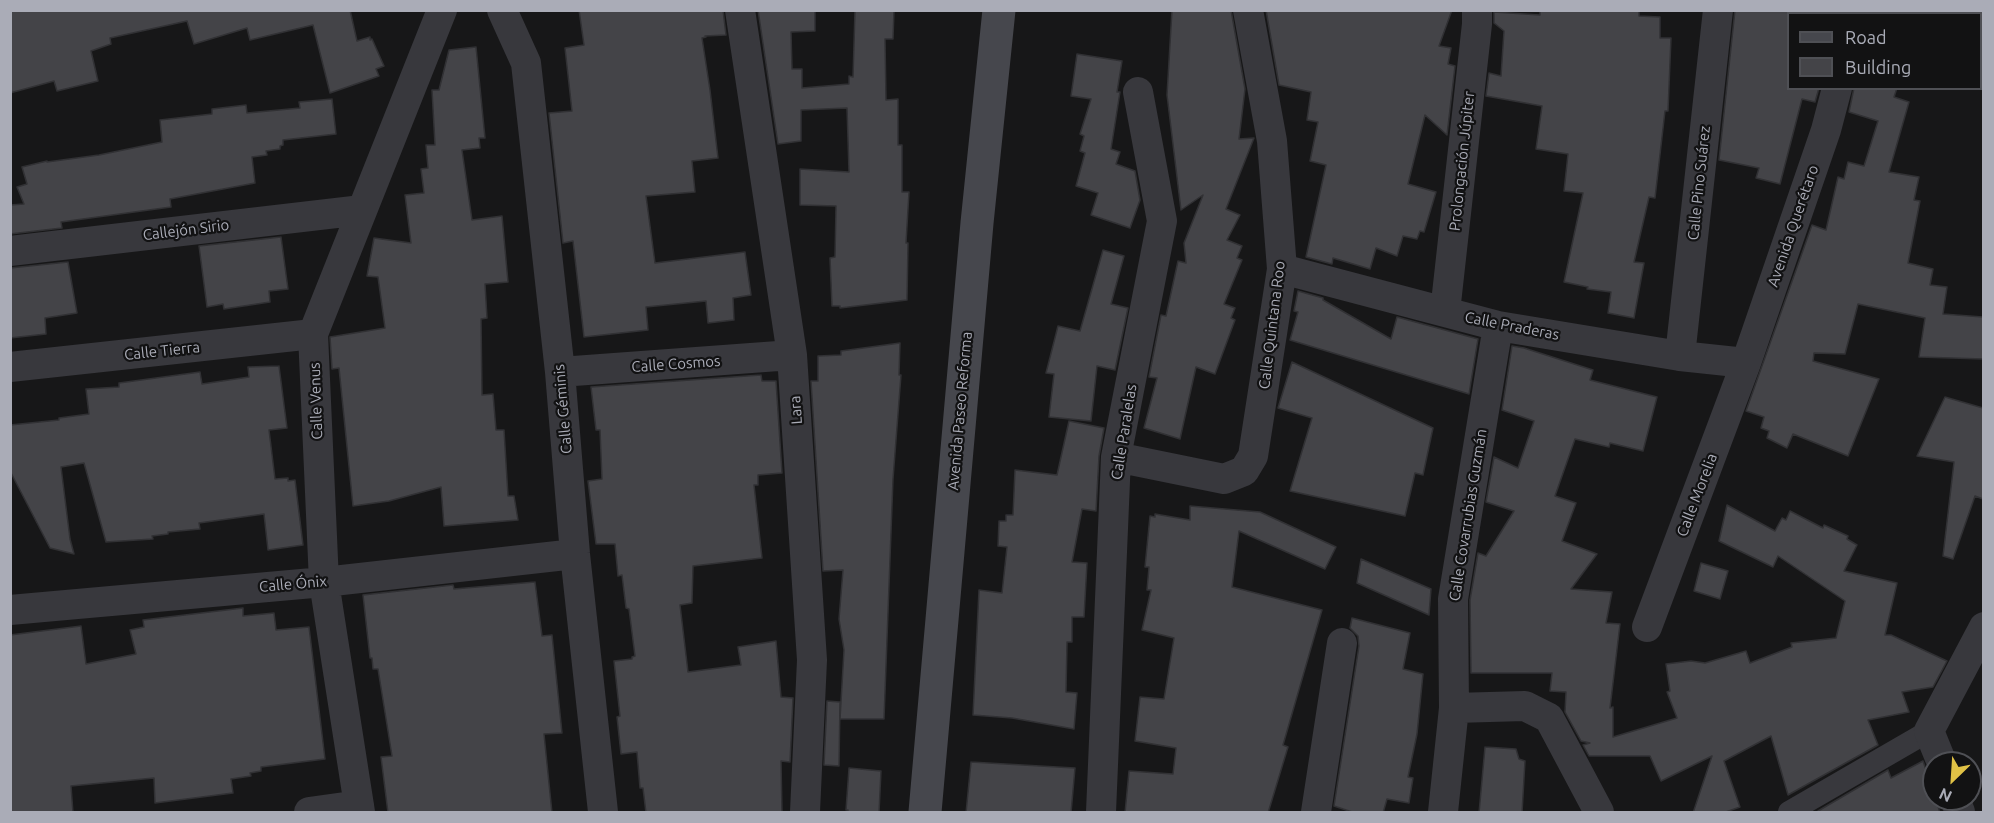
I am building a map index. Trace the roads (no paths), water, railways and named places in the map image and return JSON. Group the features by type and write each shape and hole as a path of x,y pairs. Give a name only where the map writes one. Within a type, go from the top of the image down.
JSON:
{"main road":[{"name":"Avenida Paseo Reforma","path":"925,813 977,223 999,10"}],"street":[{"name":"Calle Venus","path":"360,809 324,582 313,334 442,10"},
{"name":"Calle Géminis","path":"502,10 526,63 560,372 575,554 603,813"},
{"name":"Lara","path":"740,10 792,355 812,660 805,813"},
{"name":"Calle Quintana Roo","path":"1116,457 1224,479 1244,471 1253,456 1282,269 1272,141 1248,10"},
{"name":"Prolongación Júpiter","path":"1445,312 1477,10"},
{"name":"Calle Pino Suárez","path":"1680,356 1718,10"},
{"name":"Avenida Querétaro","path":"1746,363 1826,130 1836,90"},
{"name":"Calle Paralelas","path":"1101,813 1116,457 1162,221 1138,92"},
{"name":"Callejón Sirio","path":"10,251 362,210"},
{"name":"Calle Praderas","path":"1282,269 1498,326 1680,356 1746,363"},
{"name":"Calle Covarrubias Guzmán","path":"1443,813 1454,708 1453,598 1498,326"},
{"name":"Calle Tierra","path":"10,367 313,334"},
{"name":"Calle Cosmos","path":"560,372 792,355"},
{"name":"Calle Morelia","path":"1647,627 1746,363"},
{"name":"Calle Ónix","path":"10,610 324,582 575,554"},
{"path":"1789,813 1929,731 1983,627"},
{"path":"1316,813 1342,643"},
{"path":"1454,708 1526,706 1549,718 1599,813"},
{"path":"1929,731 1937,751"},
{"path":"309,813 360,809"}]}
